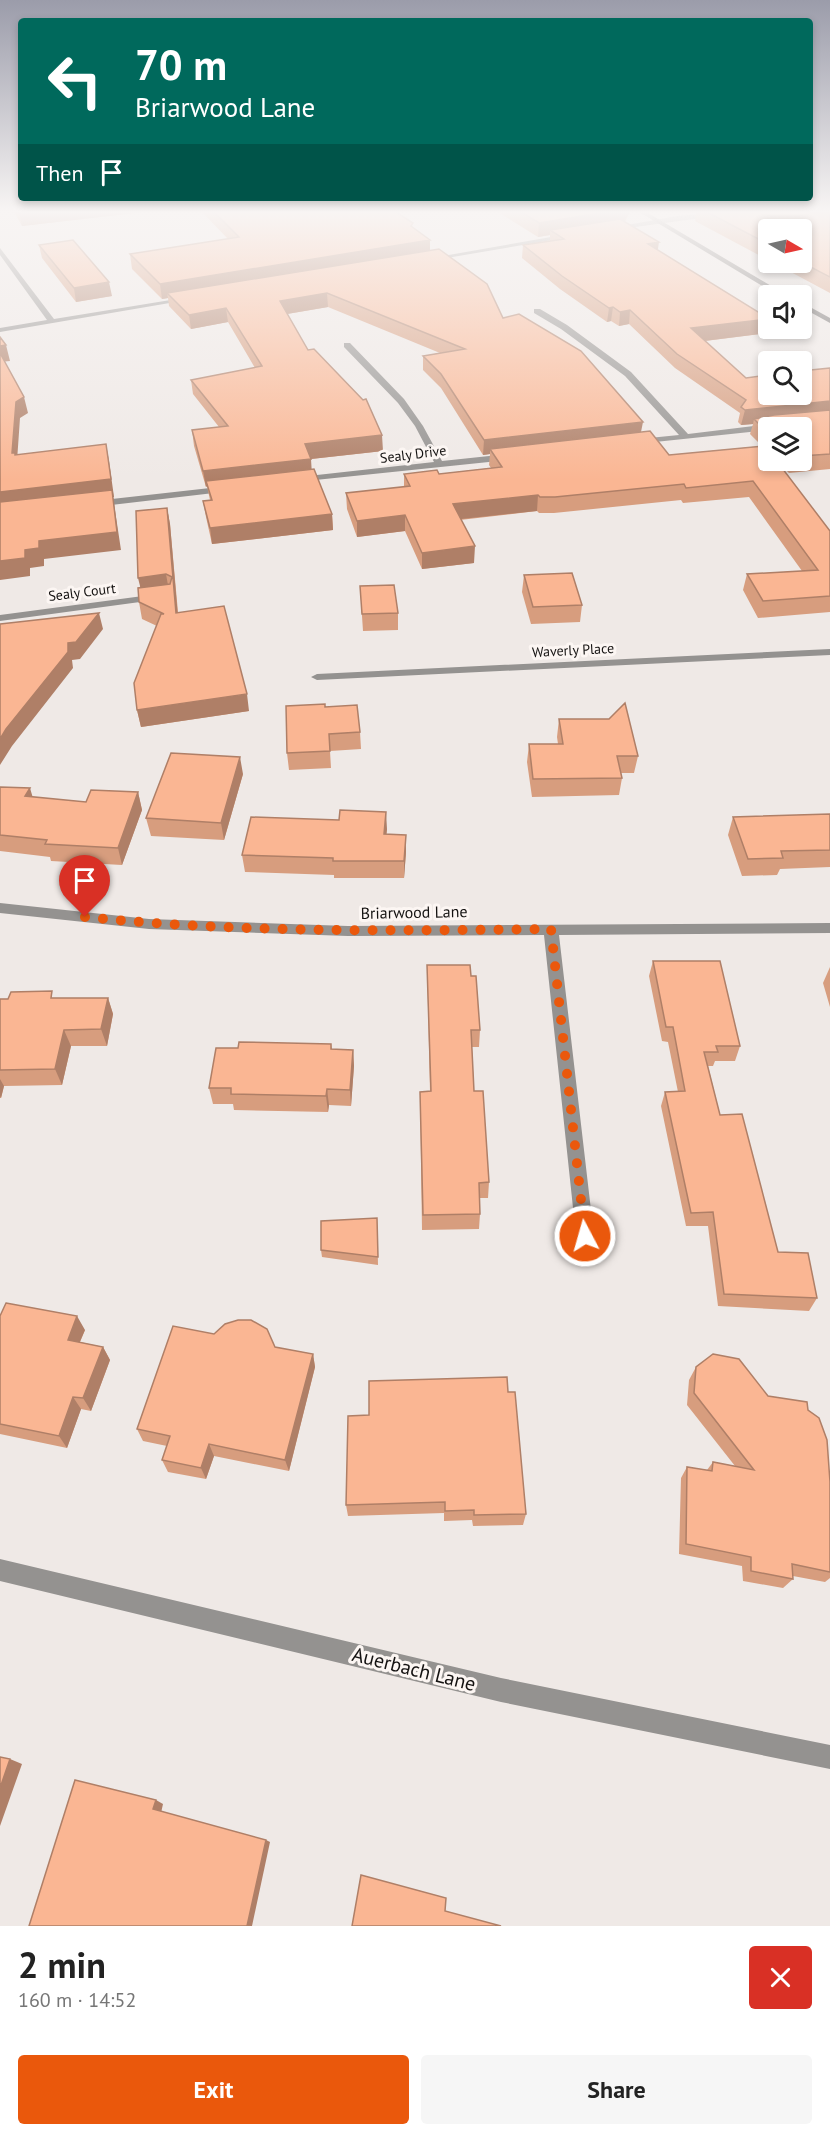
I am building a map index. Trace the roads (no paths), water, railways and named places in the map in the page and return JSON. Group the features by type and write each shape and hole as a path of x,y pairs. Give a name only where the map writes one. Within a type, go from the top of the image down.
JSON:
{"main road":[{"path":"812,310 830,321"}],"street":[{"path":"36,300 52,322"},
{"path":"0,330 186,300"},
{"path":"537,311 564,327 628,374 686,437"},
{"path":"347,345 401,401 419,426 439,464"},
{"path":"627,443 758,429"},
{"name":"Sealy Drive","path":"287,482 522,455"},
{"path":"89,505 241,487"},
{"name":"Sealy Court","path":"0,618 169,596"},
{"name":"Waverly Place","path":"317,677 830,652"},
{"name":"Briarwood Lane","path":"0,908 149,924 348,931 830,928"},
{"path":"551,929 585,1236"},
{"name":"Auerbach Lane","path":"0,1569 501,1690 830,1757"}]}
